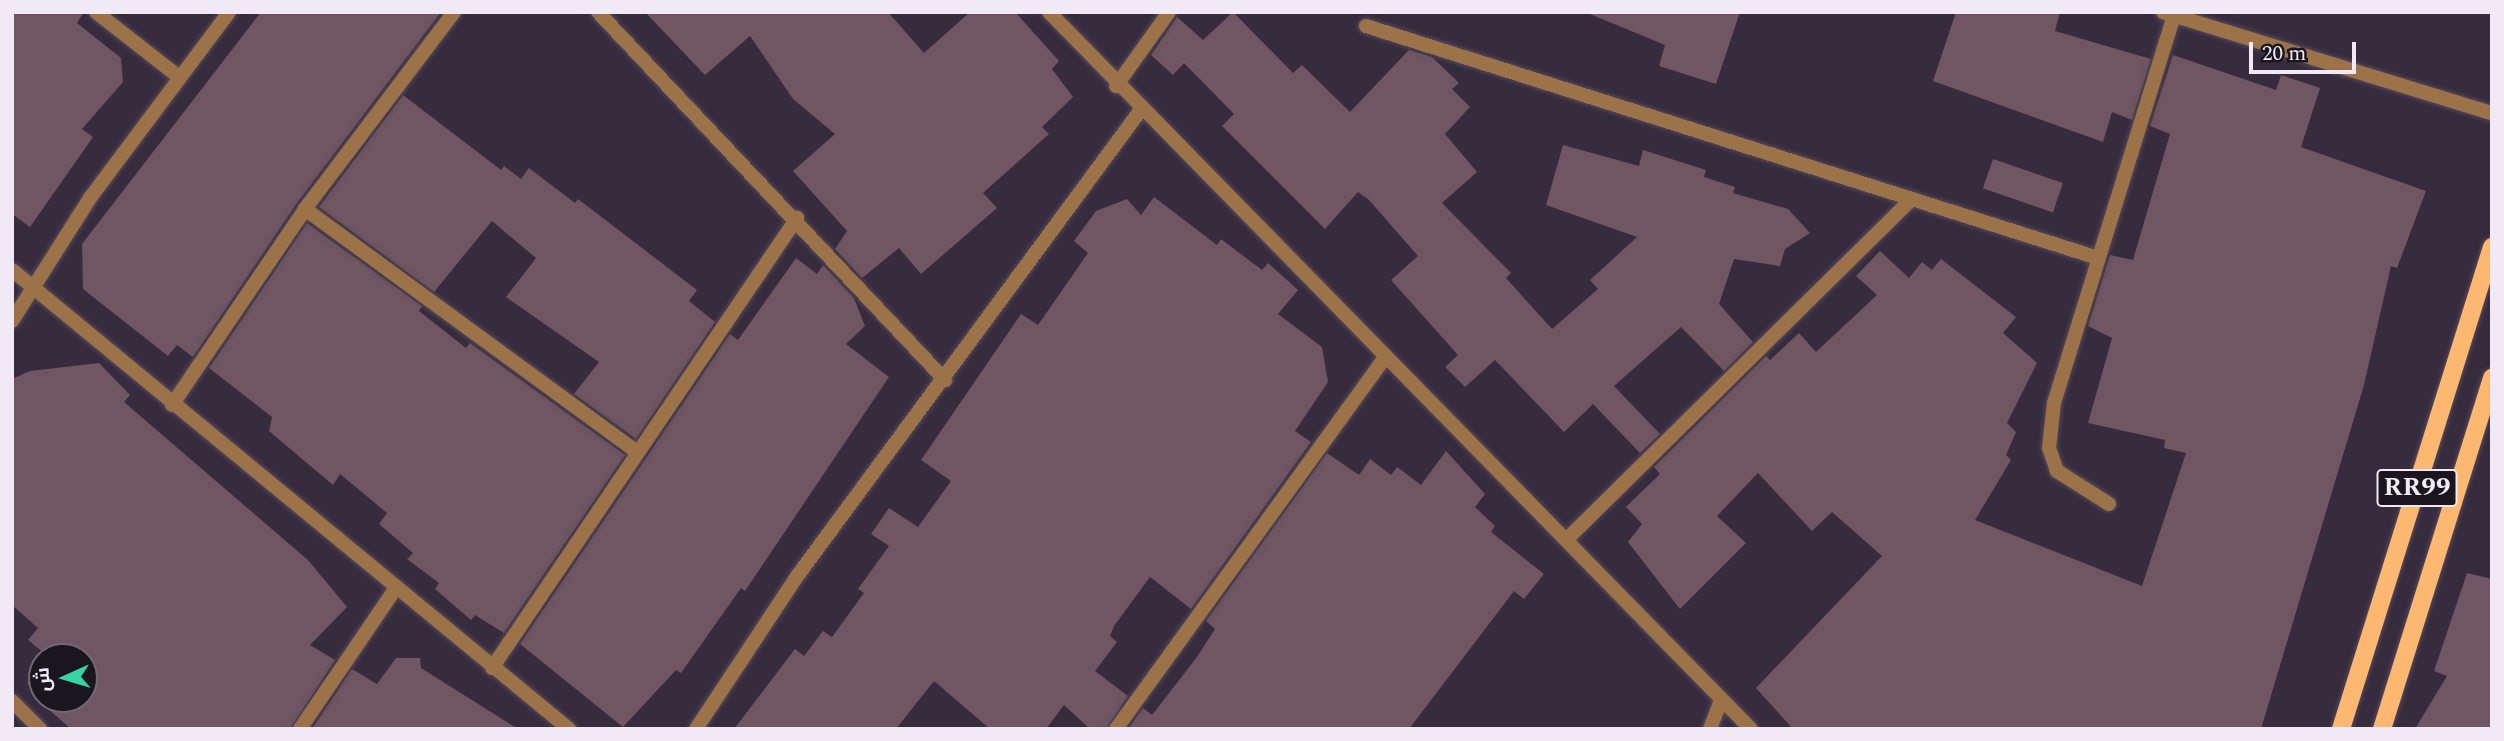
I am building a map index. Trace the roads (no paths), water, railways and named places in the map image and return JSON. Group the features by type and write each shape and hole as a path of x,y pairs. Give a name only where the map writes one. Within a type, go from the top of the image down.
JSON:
{"main road":[{"name":"RR99","path":"2341,729 2487,283 2492,247"},
{"name":"RR99","path":"2382,729 2492,378"}],"street":[{"path":"96,12 179,78"},
{"path":"12,321 179,78 229,12"},
{"path":"172,405 305,209 454,12"},
{"path":"598,12 797,218 945,380"},
{"path":"1049,12 1140,111 1569,537 1751,729"},
{"path":"1116,86 1170,12"},
{"path":"2109,504 2057,471 2049,448 2054,403 2169,14 2492,113"},
{"path":"1366,26 1910,201 2095,257"},
{"path":"696,729 798,575 945,380 1140,111"},
{"path":"1569,537 1910,201"},
{"path":"305,209 636,451"},
{"path":"492,668 636,451 797,218"},
{"path":"12,271 32,292 569,729"},
{"path":"1116,729 1385,357"},
{"path":"300,729 395,589"},
{"path":"1710,729 1721,700"},
{"path":"12,702 40,729"}]}
